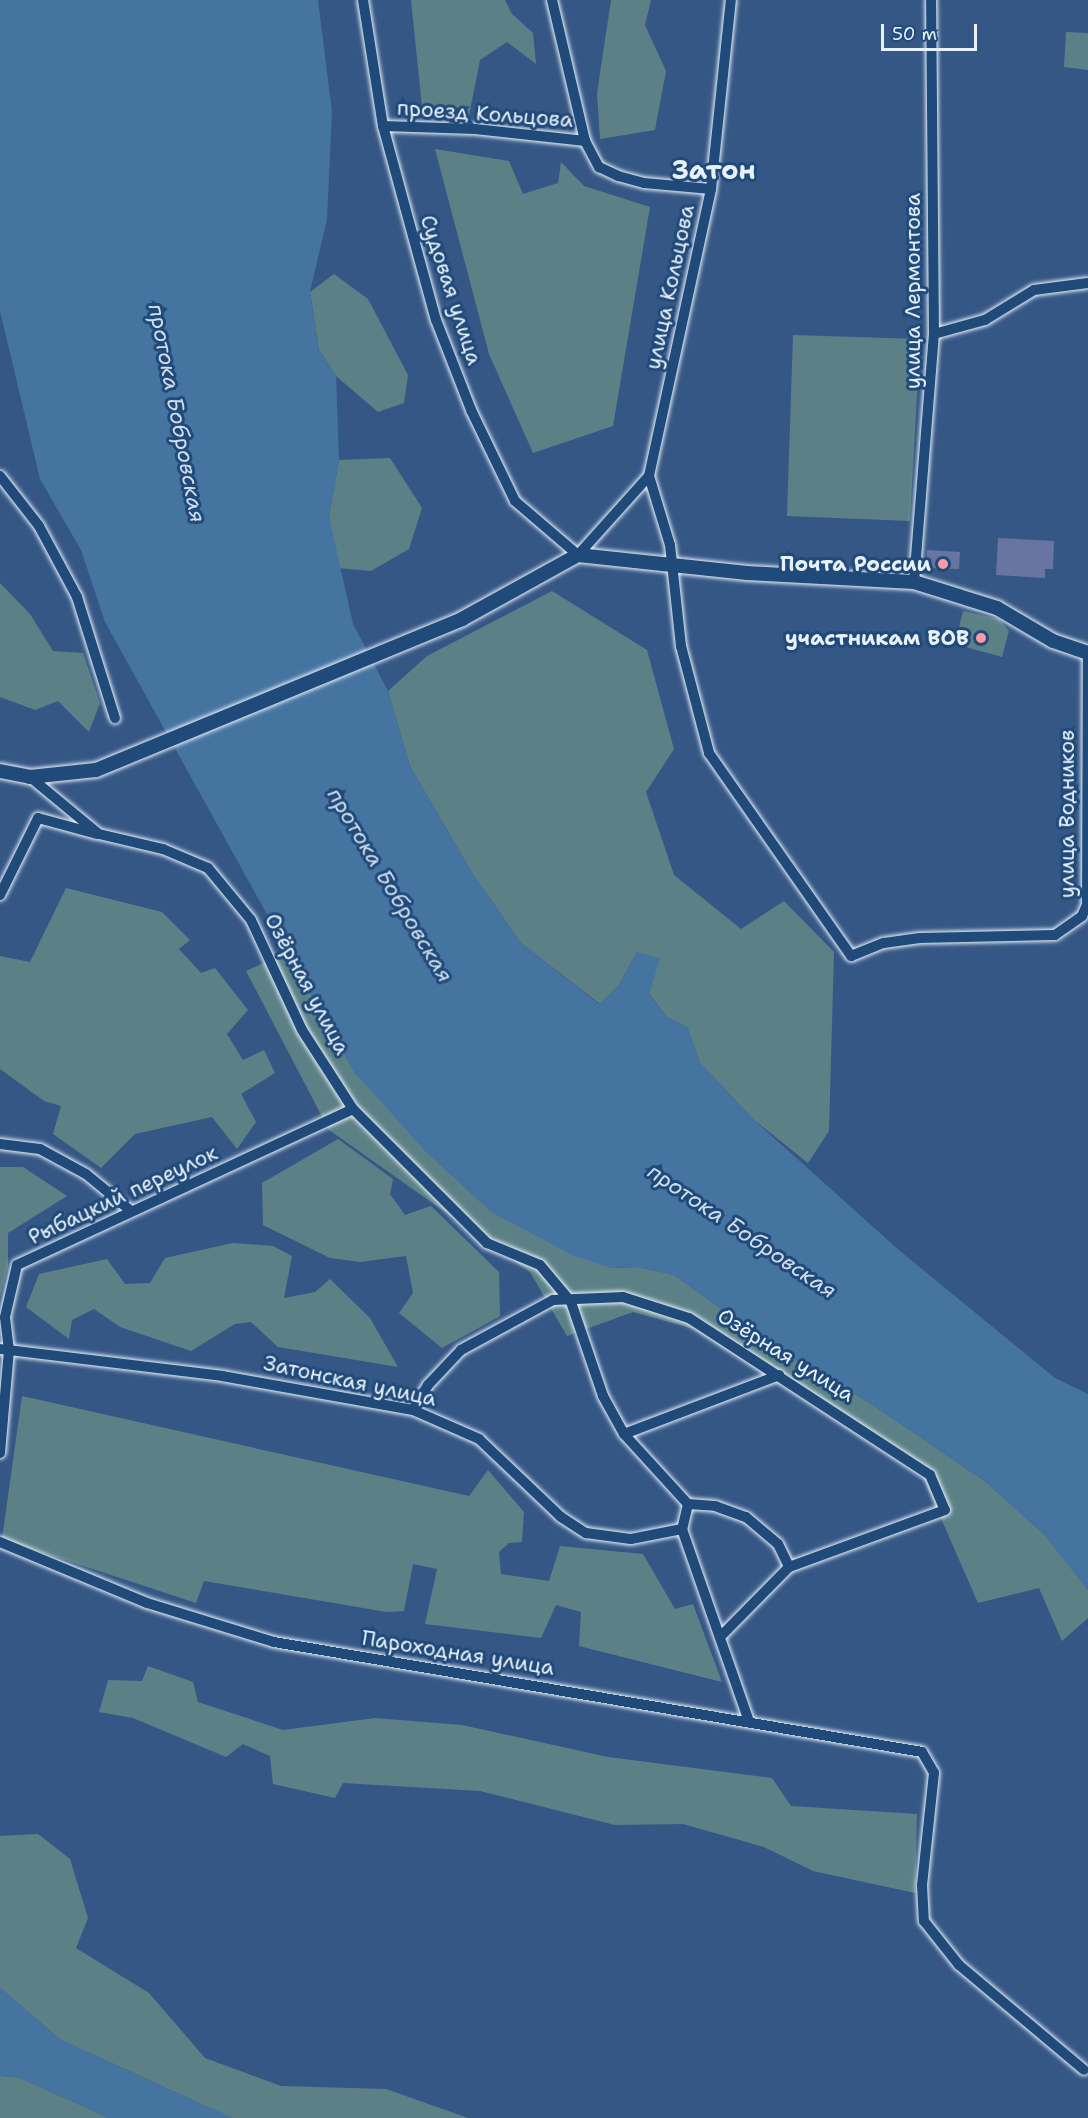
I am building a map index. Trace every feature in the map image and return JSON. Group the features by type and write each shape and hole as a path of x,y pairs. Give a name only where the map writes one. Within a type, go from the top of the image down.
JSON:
{"street":[{"name":"Судовая улица","path":"363,0 383,126 436,320 471,411 515,501 578,555"},
{"name":"проезд Кольцова","path":"552,0 585,141 599,167 618,176 644,183 711,189"},
{"name":"улица Кольцова","path":"578,555 649,476 711,189 731,0"},
{"name":"улица Лермонтова","path":"914,582 934,334 931,0"},
{"name":"проезд Кольцова","path":"383,126 475,129 585,141"},
{"path":"934,334 985,320 1034,290 1088,283"},
{"path":"0,476 39,526 77,597 115,718"},
{"path":"649,476 673,565"},
{"path":"578,555 673,565 914,582 998,608 1053,641 1088,653"},
{"name":"Озёрная улица","path":"0,771 30,777 96,770 462,619 578,555"},
{"name":"улица Водников","path":"673,565 681,646 709,753 851,956 920,938 1055,935 1082,916 1087,905 1088,653"},
{"name":"Озёрная улица","path":"30,777 99,834 162,849 208,868 251,920 303,1030 353,1109 487,1243 540,1265 571,1302 603,1396 624,1434 688,1504"},
{"path":"0,895 38,818 99,834"},
{"name":"Рыбацкий переулок","path":"0,1453 5,1317 17,1265 353,1109"},
{"path":"0,1143 40,1149 86,1174 131,1211"},
{"name":"Озёрная улица","path":"413,1410 428,1385 461,1350 553,1300 571,1302 623,1297 689,1318 930,1474 945,1510 789,1567"},
{"name":"Затонская улица","path":"4,1349 222,1376 413,1410 479,1440 561,1517 586,1533 630,1539 682,1529"},
{"path":"624,1434 779,1375"},
{"path":"722,1635 789,1567 778,1545 746,1517 716,1506 688,1504 682,1529 722,1635 749,1720"},
{"name":"Пароходная улица","path":"0,1542 147,1603 274,1642 749,1720 922,1752 934,1773 922,1885 924,1921 959,1965 1087,2072"}],"green space":[{"path":"411,0 505,0 512,14 533,33 536,64 507,42 480,60 468,121 423,116"},
{"path":"611,0 651,0 645,25 666,71 655,130 600,139 597,93"},
{"path":"1066,32 1088,33 1088,70 1064,67"},
{"path":"435,149 509,161 523,194 558,183 561,162 584,186 650,207 613,426 533,453 489,354"},
{"path":"334,274 368,299 408,375 404,403 378,412 336,376 319,350 310,292"},
{"path":"793,335 920,339 910,521 787,516"},
{"path":"390,458 422,508 409,549 371,571 338,568 329,516 339,460"},
{"path":"0,583 30,614 53,651 83,653 100,703 89,732 58,701 35,710 0,697"},
{"path":"552,591 647,650 674,749 646,792 674,875 741,929 784,901 834,952 829,1131 808,1163 754,1120 700,1063 687,1027 667,1017 649,994 637,952 619,985 600,1004 521,943 472,873 410,766 388,691 427,656"},
{"path":"963,611 999,619 1009,631 1002,657 955,644"},
{"path":"66,888 162,912 190,940 179,949 201,973 215,968 248,1010 227,1034 243,1060 264,1050 275,1073 241,1094 256,1122 237,1149 212,1117 135,1134 101,1168 53,1134 61,1106 44,1101 0,1069 0,956 30,962"},
{"path":"288,952 355,1073 611,1268 639,1267 674,1275 776,1348 870,1403 986,1482 1045,1535 1088,1590 1088,1618 1062,1641 1039,1588 978,1603 922,1475 694,1329 633,1312 567,1336 530,1272 329,1130 246,971"},
{"path":"338,1139 393,1179 390,1194 405,1215 431,1206 499,1272 500,1316 442,1348 399,1313 413,1293 406,1256 360,1262 330,1258 263,1225 262,1183"},
{"path":"0,1167 23,1167 67,1196 8,1233 8,1266 0,1297"},
{"path":"233,1243 273,1246 292,1256 284,1298 315,1292 330,1279 370,1318 398,1367 278,1347 251,1322 235,1324 191,1351 120,1327 94,1309 72,1320 69,1339 26,1307 39,1274 107,1259 125,1284 150,1283 165,1258"},
{"path":"22,1396 469,1496 488,1470 524,1512 522,1542 509,1543 499,1552 501,1574 549,1581 560,1546 643,1554 675,1609 693,1604 722,1682 579,1646 581,1612 556,1605 541,1638 425,1624 437,1569 413,1564 404,1611 387,1612 204,1581 196,1603 2,1539"},
{"path":"148,1666 193,1682 198,1702 283,1730 375,1718 462,1725 608,1757 772,1778 791,1806 917,1814 915,1893 813,1871 764,1847 683,1824 615,1825 480,1791 343,1783 335,1798 273,1784 270,1756 243,1744 226,1757 133,1718 99,1712 108,1680 142,1681"},
{"path":"38,1834 70,1859 88,1918 76,1948 149,1993 205,2058 281,2086 386,2089 468,2118 232,2118 61,2040 0,1988 0,1836"},
{"path":"0,2076 18,2077 109,2118 0,2118"}],"water":[{"name":"протока Бобровская","path":"0,0 318,0 332,112 327,219 310,292 319,350 336,376 339,460 329,516 353,624 388,691 410,766 472,873 521,943 599,1004 619,985 637,952 660,958 649,995 667,1017 687,1027 700,1063 754,1120 900,1251 1055,1378 1088,1394 1088,1590 1045,1535 986,1482 870,1403 776,1348 674,1275 639,1267 611,1268 572,1255 491,1212 426,1152 355,1073 105,622 81,550 40,479 0,311"},
{"path":"0,1988 61,2040 232,2118 109,2118 18,2077 0,2076"}],"building":[{"path":"998,538 1054,541 1053,569 1045,569 1045,578 996,575"},
{"name":"Почта России","path":"927,550 960,552 959,569 926,568"}],"place":[{"name":"Почта России","path":"943,564"},
{"name":"участникам ВОВ","path":"981,638"}],"district":[{"name":"Затон","path":"714,170"}]}
